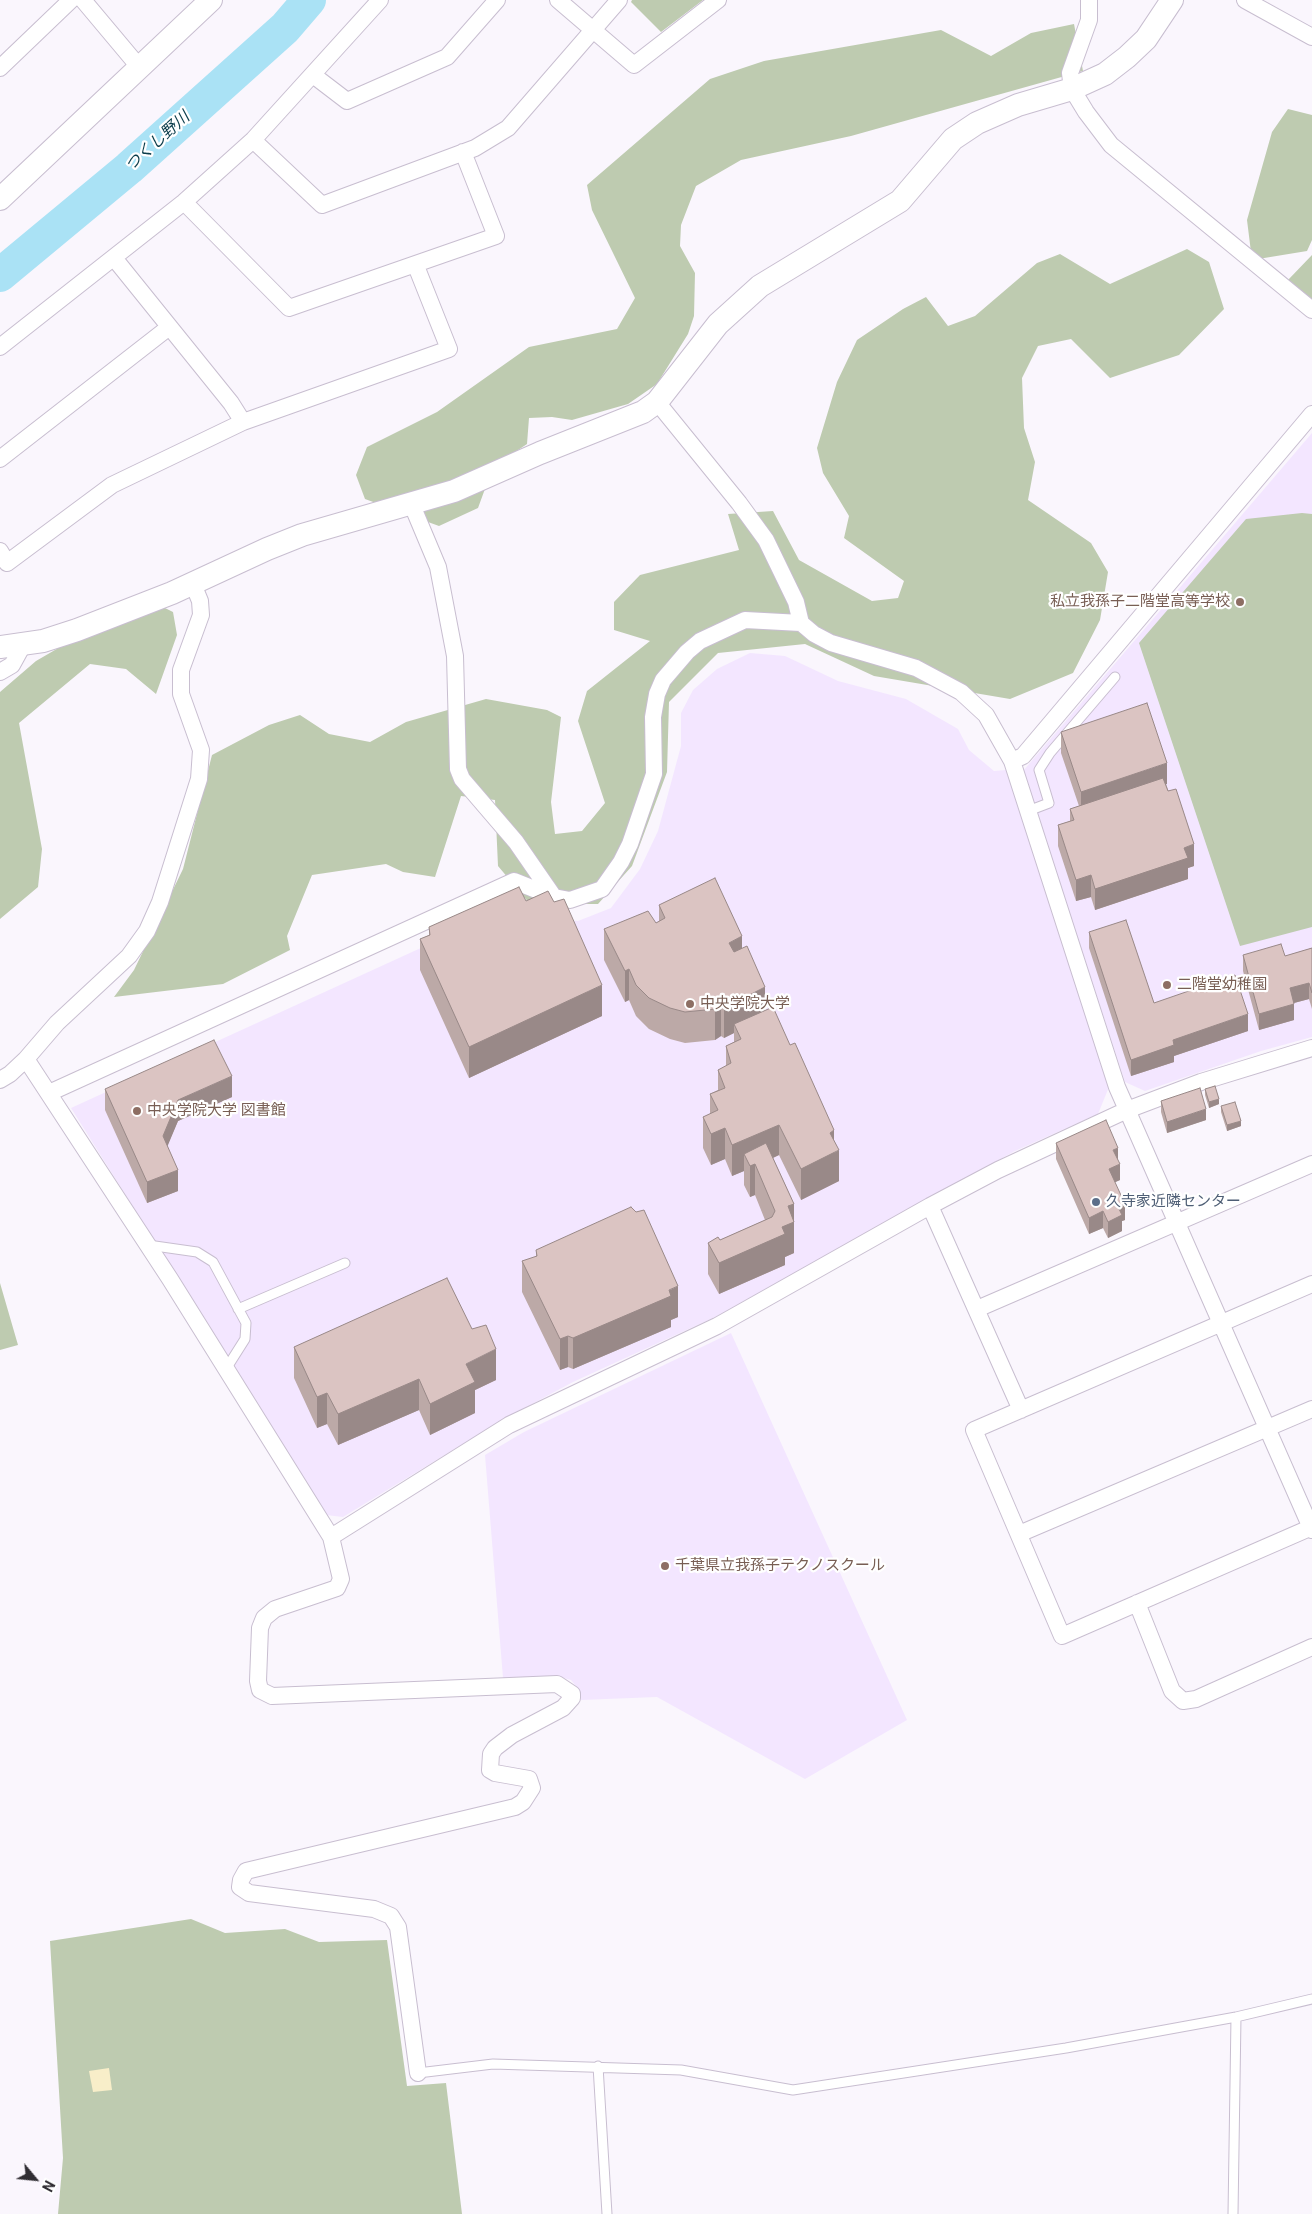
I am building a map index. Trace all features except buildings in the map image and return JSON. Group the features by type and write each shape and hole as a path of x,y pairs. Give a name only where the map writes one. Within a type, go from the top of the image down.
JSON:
{"street":[{"path":"0,68 71,0"},
{"path":"83,0 140,68"},
{"path":"0,199 211,0"},
{"path":"0,347 184,202 253,140 380,0"},
{"path":"313,75 347,101 447,57 498,0"},
{"path":"558,0 634,65 718,0"},
{"path":"253,140 322,205 475,148 508,128 620,0"},
{"path":"1089,0 1089,20 1070,73 1072,89 1111,145 1312,310"},
{"path":"0,647 23,645 77,630 193,584 267,548 302,535 412,505 475,483 540,452 643,412 657,402 718,324 735,306 760,286 900,201 953,139 977,123 1018,105 1072,89 1105,74 1127,57 1146,38 1172,0"},
{"path":"1245,0 1312,37"},
{"path":"184,202 290,308 416,266 496,236 463,152"},
{"path":"114,258 168,328 231,403 243,422"},
{"path":"0,551 7,563 112,485 243,422 449,349 416,266"},
{"path":"0,459 168,328"},
{"path":"657,402 739,502 766,540 796,602 801,623 814,634 831,643 916,668 961,692 986,715 1012,760 1117,1087 1178,1222 1221,1323 1312,1528 1062,1636 974,1430 1221,1323 1312,1284"},
{"path":"1012,760 1023,756 1312,414"},
{"path":"412,505 438,567 453,646 458,694 458,769 462,779 516,842 554,897"},
{"path":"0,1080 10,1074 26,1059 57,1023 130,956 147,931 160,902 198,779 201,750 181,694 180,670 200,615 200,601 193,584"},
{"path":"49,1092 514,881 554,897 574,900 602,889 621,862 630,844 654,774 654,706 663,680 673,667 700,641 745,620 801,623"},
{"path":"0,672 12,665 23,645"},
{"path":"331,1537 509,1425 717,1326 930,1206 991,1174 1127,1110 1201,1082 1312,1048"},
{"path":"26,1059 148,1245 331,1537 341,1579 337,1588 275,1609 264,1618 260,1628 258,1681 260,1690 272,1696 557,1684 572,1694 572,1698 563,1708 512,1735 490,1754 490,1770 494,1774 529,1779 532,1788 523,1802 516,1807 246,1870 241,1880 240,1887 249,1893 374,1909 391,1916 398,1927 418,2073"},
{"path":"977,1309 1312,1164"},
{"path":"930,1206 1021,1410"},
{"path":"1019,1534 1312,1409"},
{"path":"1137,1603 1172,1691 1183,1701 1196,1699 1312,1647"}],"lane":[{"path":"1028,811 1049,803 1039,770 1050,753 1115,677"},
{"path":"148,1245 197,1252 213,1262 246,1323 247,1331 245,1339 226,1369"},
{"path":"238,1309 345,1263"},
{"path":"418,2073 493,2064 598,2066 681,2070 793,2090 1066,2048 1236,2017 1312,1999"},
{"path":"1233,2214 1236,2017"},
{"path":"598,2066 607,2214"}],"shaded area":[{"name":"私立我孫子二階堂高等学校","path":"1312,433 1312,1037 1261,1051 1145,1091 1125,1082 1023,771"},
{"name":"中央学院大学","path":"750,653 785,656 838,681 906,699 958,729 969,750 994,771 1006,770 1109,1087 1098,1114 1015,1151 715,1317 573,1382 502,1420 343,1517 326,1515 71,1108 517,904 544,917 578,921 611,908 640,869 658,831 681,746 681,713 693,690 717,669"},
{"name":"千葉県立我孫子テクノスクール","path":"731,1333 907,1720 805,1779 657,1697 581,1700 580,1691 571,1680 557,1676 503,1678 485,1455 524,1432"}],"green space":[{"path":"632,0 703,0 661,32 631,2"},
{"path":"1074,24 1083,71 851,136 741,160 696,186 681,225 680,246 695,273 694,316 688,334 657,384 628,404 572,420 552,417 529,418 527,444 493,467 478,508 439,526 365,499 356,475 367,447 437,412 529,347 617,329 635,298 592,210 587,185 710,79 764,61 941,30 991,56 1031,33"},
{"path":"1288,109 1312,115 1312,240 1307,251 1252,260 1247,220 1272,132"},
{"path":"1187,249 1209,262 1224,309 1179,355 1110,378 1071,339 1038,346 1022,378 1024,428 1035,462 1028,500 1091,543 1108,572 1100,620 1073,673 1010,699 874,676 805,644 718,653 669,702 667,772 632,866 598,904 530,904 498,866 495,800 461,796 435,877 403,872 386,864 312,875 287,936 290,950 223,984 114,997 134,970 183,869 212,755 269,725 300,715 329,734 370,742 406,722 486,699 547,710 561,717 551,802 555,834 582,831 605,803 578,721 587,691 650,641 614,630 614,602 640,575 739,550 728,514 773,511 799,560 872,601 898,598 904,581 844,538 849,516 823,473 817,448 837,382 857,340 903,309 926,297 948,326 975,316 1037,263 1060,254 1110,284"},
{"path":"1312,255 1312,299 1288,280"},
{"path":"1302,513 1312,514 1312,927 1240,946 1139,643 1246,519"},
{"path":"161,606 173,612 177,635 156,694 126,669 90,664 19,723 42,849 38,887 0,919 0,692 36,661 67,643"},
{"path":"0,1283 18,1345 0,1350"},
{"path":"191,1919 225,1933 285,1929 319,1942 387,1940 407,2086 446,2083 462,2214 58,2214 63,2158 50,1941"}],"sand":[{"path":"109,2068 112,2090 93,2092 89,2071"}],"waterway":[{"name":"つくし野川","path":"0,275 129,168 285,28 309,0"}],"place":[{"name":"私立我孫子二階堂高等学校","path":"1240,602"},
{"name":"二階堂幼稚園","path":"1167,985"},
{"name":"中央学院大学","path":"690,1004"},
{"name":"中央学院大学 図書館","path":"137,1111"},
{"name":"久寺家近隣センター","path":"1096,1202"},
{"name":"千葉県立我孫子テクノスクール","path":"665,1566"}]}
